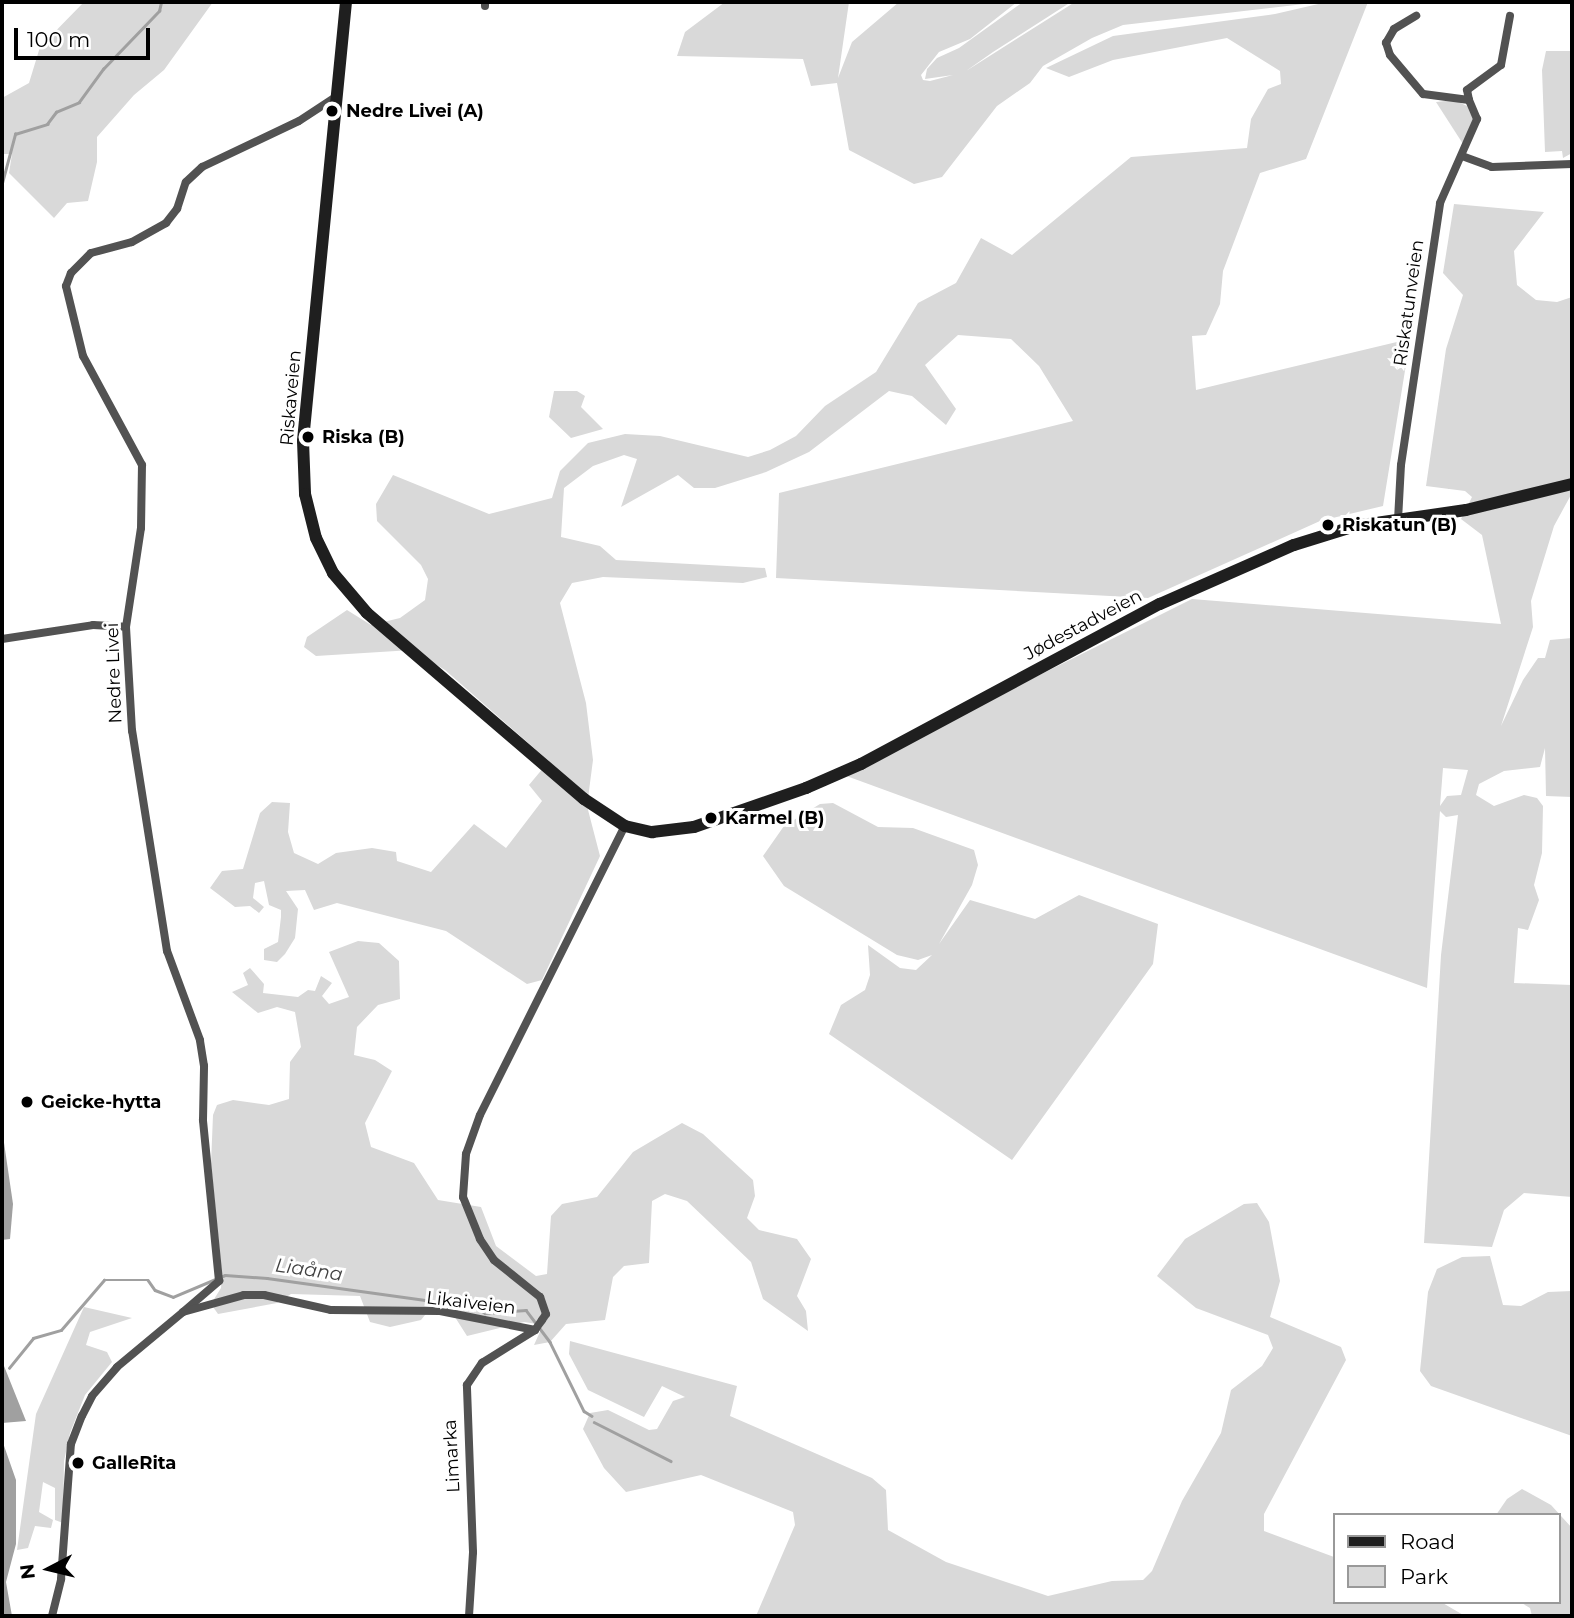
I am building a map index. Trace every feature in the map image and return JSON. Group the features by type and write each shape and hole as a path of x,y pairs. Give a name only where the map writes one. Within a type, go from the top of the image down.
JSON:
{"main road":[{"name":"Riskaveien","path":"346,2 303,441 305,494 316,538 333,572 367,613 584,799 625,826"},
{"name":"Jødestadveien","path":"625,826 652,832 694,827 806,788 1217,577 1324,535 1466,510 1572,484"}],"street":[{"path":"1416,16 1394,29 1386,43 1390,55 1423,94 1469,100 1467,90 1501,65 1510,16"},
{"name":"Nedre Livei","path":"183,1312 219,1281 203,1120 205,1067 161,917 135,761 126,627 141,528 142,465 83,356 66,283 91,253 132,242 166,223 177,209 186,181 202,167 299,121 337,96"},
{"name":"Riskatunveien","path":"1398,520 1435,225 1440,203 1477,119 1469,100"},
{"path":"1462,156 1492,167 1572,164"},
{"path":"2,639 93,625 126,627"},
{"name":"Likaiveien","path":"52,1616 61,1579 71,1444 82,1416 92,1395 117,1367 183,1312 264,1295 331,1310 440,1311 535,1330 546,1314 540,1297 494,1260 469,1214 463,1197 466,1154 480,1115 625,826"},
{"name":"Limarka","path":"469,1616 473,1552 467,1385 482,1363 535,1330"}],"green space":[{"path":"84,2 213,2 164,70 134,95 97,137 97,162 88,201 67,203 54,218 9,173 12,154 2,154 2,98 29,83 40,47"},
{"path":"725,2 849,2 838,78 852,42 899,2 1017,2 970,39 939,52 921,75 923,80 930,81 953,75 925,79 927,69 937,58 959,48 1023,2 1071,2 966,71 1075,2 1321,2 1123,25 1092,38 1043,66 1030,83 997,106 942,177 914,184 849,150 837,83 811,86 803,59 677,56 685,32"},
{"path":"1327,2 1368,2 1306,159 1260,173 1223,271 1220,304 1206,335 1192,336 1196,390 1401,341 1409,346 1383,506 1320,521 1148,598 776,578 779,493 1073,421 1039,366 1011,339 958,335 925,365 956,409 946,425 912,396 889,391 809,452 766,472 715,488 694,488 678,475 621,507 637,459 624,455 593,466 564,488 561,537 600,546 616,560 765,568 767,577 743,583 603,577 572,583 560,603 586,703 593,760 587,806 600,856 542,980 527,984 446,931 337,903 314,910 305,890 286,891 298,909 295,938 277,962 264,960 264,949 278,942 281,910 269,905 264,881 255,883 253,898 264,907 259,913 250,906 235,907 210,888 222,871 243,869 260,813 272,802 290,803 288,832 294,853 318,864 336,853 372,848 396,852 397,861 431,872 474,824 506,848 542,801 529,785 549,761 445,670 412,650 316,656 304,647 307,637 347,610 371,625 400,618 425,600 428,579 421,565 377,521 376,504 393,475 489,514 552,498 560,471 588,443 625,434 660,436 748,457 770,450 796,436 825,406 876,372 918,303 956,283 981,238 1012,255 1131,157 1247,148 1251,119 1268,89 1281,84 1280,71 1227,38 1113,60 1069,77 1046,68 1113,36 1275,14"},
{"path":"1546,51 1571,51 1572,153 1563,158 1562,151 1545,152 1542,70"},
{"path":"1454,100 1467,106 1473,119 1463,144 1436,102"},
{"path":"1454,204 1544,212 1514,251 1517,285 1536,300 1557,302 1572,297 1572,493 1554,526 1531,601 1533,627 1501,726 1523,680 1538,658 1545,658 1550,640 1572,638 1572,797 1546,796 1545,748 1540,767 1504,771 1479,784 1476,795 1494,806 1524,795 1537,798 1543,806 1542,853 1534,885 1539,900 1528,930 1518,928 1514,983 1572,985 1572,1197 1524,1193 1504,1210 1492,1247 1424,1243 1441,955 1458,815 1446,817 1440,811 1427,988 841,774 1192,599 1501,624 1482,535 1461,519 1472,497 1465,491 1426,486 1446,349 1463,295 1443,273","holes":["1443,768 1468,770 1461,795 1447,796 1440,806"]},
{"path":"554,391 577,391 585,396 581,407 603,429 571,438 549,417"},
{"path":"833,803 878,827 913,828 974,850 978,865 972,885 939,944 970,900 1035,919 1079,895 1158,924 1153,964 1012,1160 829,1034 841,1005 865,990 870,975 868,945 900,968 916,970 932,955 918,960 897,955 784,886 763,856 784,826 820,804"},
{"path":"358,941 379,943 399,961 400,999 378,1005 357,1027 354,1055 375,1060 392,1071 365,1123 371,1147 414,1163 438,1200 481,1207 496,1246 536,1276 547,1274 551,1216 562,1204 597,1197 633,1152 682,1123 703,1134 753,1180 755,1196 747,1218 759,1230 797,1239 811,1259 797,1296 806,1311 808,1331 763,1299 751,1262 687,1201 665,1194 652,1201 649,1263 624,1266 613,1277 605,1320 566,1324 550,1342 534,1345 543,1325 524,1322 467,1336 446,1303 433,1305 421,1320 390,1327 370,1322 360,1296 291,1294 277,1303 218,1314 211,1304 221,1288 222,1275 211,1164 213,1115 217,1105 233,1100 269,1105 289,1099 290,1062 301,1047 295,1012 277,1007 258,1013 232,992 248,985 243,973 250,968 264,984 263,993 298,997 308,990 315,991 321,976 332,983 322,996 329,1004 349,997 329,952"},
{"path":"1257,1203 1269,1222 1280,1281 1270,1317 1341,1347 1346,1360 1264,1514 1264,1531 1332,1556 1332,1604 1444,1604 1465,1616 756,1616 795,1525 793,1512 701,1475 626,1492 604,1468 583,1429 590,1413 608,1410 649,1430 657,1429 673,1401 685,1397 662,1386 644,1417 588,1390 569,1354 570,1341 737,1386 730,1416 872,1478 886,1490 888,1530 946,1562 1048,1596 1112,1581 1143,1580 1152,1571 1182,1501 1221,1433 1231,1390 1262,1366 1273,1348 1268,1335 1196,1308 1157,1276 1185,1239 1244,1204"},
{"path":"1490,1256 1503,1305 1521,1306 1548,1292 1572,1291 1572,1436 1431,1386 1420,1371 1428,1292 1437,1269 1462,1257"},
{"path":"84,1307 132,1318 90,1332 86,1345 107,1352 112,1362 85,1395 70,1433 64,1461 63,1523 55,1520 55,1488 43,1482 39,1512 53,1520 51,1528 35,1526 28,1548 17,1550 36,1414"},
{"path":"1522,1489 1551,1505 1558,1513 1497,1513 1507,1499"},
{"path":"1560,1515 1572,1528 1572,1616 1532,1616 1530,1608 1523,1604 1560,1604"}],"shaded area":[{"path":"2,1129 13,1204 10,1239 2,1240"},
{"path":"2,1361 26,1421 2,1423"},
{"path":"2,1440 16,1480 16,1544 6,1582 12,1616 2,1616"}],"waterway":[{"path":"2,183 15,134 47,124 56,112 79,102 103,69 159,11 161,2"},
{"name":"Liaåna","path":"9,1368 33,1338 61,1330 104,1280 148,1280 155,1290 173,1297 225,1275 267,1278 477,1307 485,1313 526,1310 550,1342 584,1411 592,1416"},
{"name":"Liaåna","path":"594,1422 671,1461"}],"place":[{"name":"Nedre Livei (A)","path":"332,111"},
{"name":"Riska (B)","path":"308,437"},
{"name":"Riskatun (B)","path":"1328,525"},
{"name":"Karmel (B)","path":"711,818"},
{"name":"Geicke-hytta","path":"27,1102"},
{"name":"GalleRita","path":"78,1463"}]}
